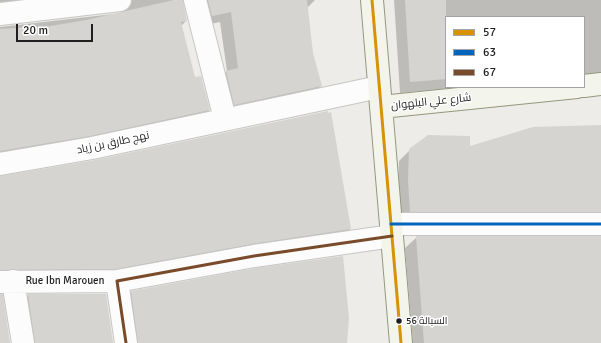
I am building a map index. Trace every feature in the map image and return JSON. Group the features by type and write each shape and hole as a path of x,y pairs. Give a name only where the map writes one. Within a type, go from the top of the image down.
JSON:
{"street":[{"path":"0,14 120,0"},
{"path":"195,0 225,119"},
{"path":"372,0 402,343"},
{"path":"585,86 601,84"},
{"name":"شارع علي البلهوان","path":"380,97 557,88"},
{"name":"نهج طارق بن زياد","path":"0,164 92,148 225,119 380,97"},
{"name":"Rue Ibn Marouen","path":"6,281 117,281 392,230 601,224"},
{"path":"6,281 23,343"},
{"path":"117,281 126,343"}],"building":[{"path":"174,0 183,0 187,21 181,22 195,77 201,76 210,110 90,136 0,151 0,29 51,26 86,20"},
{"path":"208,0 307,0 313,53 322,86 234,105 226,71 238,68 231,12 212,16"},
{"path":"405,0 446,0 445,79 410,82"},
{"path":"328,111 328,113 331,112 351,229 252,244 116,269 0,270 0,176 95,160"},
{"path":"601,125 601,212 410,212 408,180 409,149 428,135 470,136 470,146 533,127"},
{"path":"416,236 601,236 601,343 424,343"},
{"path":"343,256 349,318 347,343 138,343 131,291 256,268"},
{"path":"0,294 3,294 10,343 0,343"},
{"path":"28,294 106,294 113,343 35,343"}],"transit line":[{"name":"57","path":"372,0 401,343"},
{"name":"63","path":"391,224 601,224"},
{"name":"67","path":"126,343 117,281 254,256 392,236"}],"place":[{"name":"السبالة 56","path":"399,321"}]}
